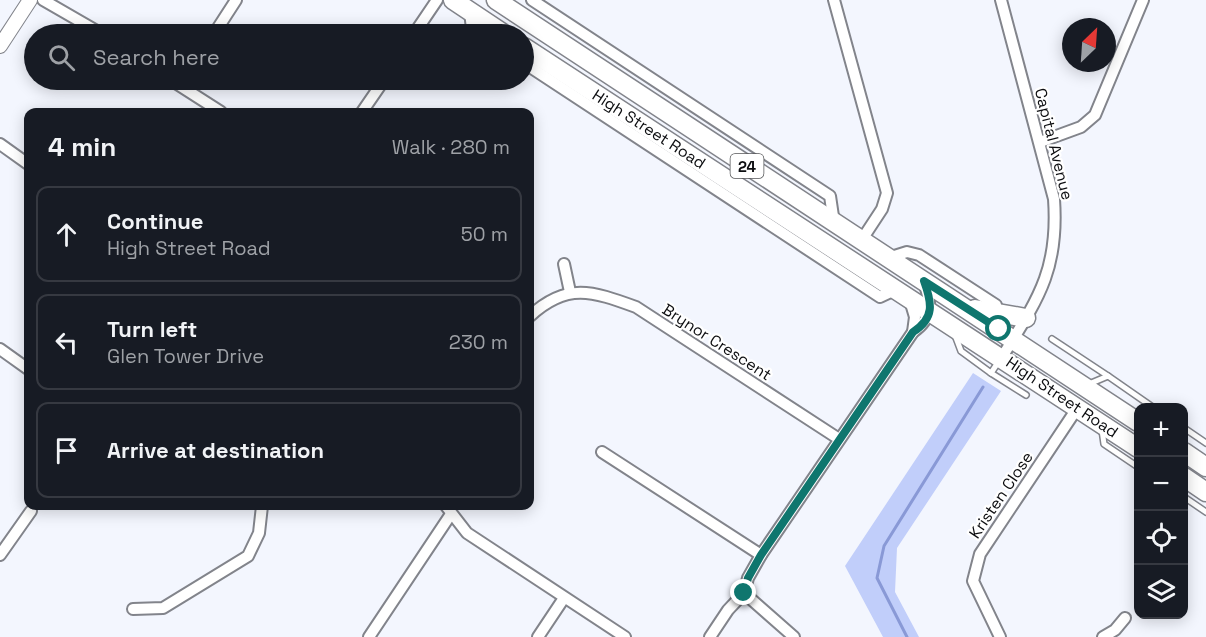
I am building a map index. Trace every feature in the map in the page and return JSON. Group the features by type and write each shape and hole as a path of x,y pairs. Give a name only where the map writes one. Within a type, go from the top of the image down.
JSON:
{"main road":[{"path":"453,0 489,24"},
{"name":"High Street Road","path":"496,0 532,24"},
{"name":"High Street Road","path":"534,25 1134,419"},
{"name":"High Street Road","path":"534,54 1134,445"},
{"path":"965,308 1026,318"},
{"path":"1188,455 1206,467"},
{"path":"1188,480 1206,492"}],"street":[{"path":"0,46 30,0"},
{"path":"43,0 86,24"},
{"path":"56,0 69,13"},
{"path":"220,24 236,0"},
{"path":"421,24 437,0"},
{"path":"532,0 830,196 834,223"},
{"path":"834,0 887,193 882,210 861,241"},
{"name":"Capital Avenue","path":"1001,0 1054,199 1056,232 1052,262 1042,292 1002,357"},
{"path":"1040,142 1081,127 1095,115 1143,0"},
{"path":"470,12 471,24"},
{"name":"High Street Road","path":"534,70 880,297 895,290"},
{"path":"189,90 215,108"},
{"path":"365,108 377,90"},
{"path":"0,144 24,161"},
{"path":"888,258 907,252 920,255 996,305"},
{"path":"534,312 541,305 570,291 564,264"},
{"path":"710,637 728,610 744,593 748,578 761,555 839,440 913,332 924,324 930,313 930,302 924,281"},
{"name":"Brynor Crescent","path":"570,291 603,295 636,307 839,440"},
{"path":"965,308 974,291"},
{"path":"910,300 915,317 913,332"},
{"path":"0,349 24,366"},
{"name":"Kristen Close","path":"1000,637 973,581 980,554 1077,407"},
{"path":"602,452 761,555"},
{"path":"133,609 163,608 248,556 259,533 262,510"},
{"path":"369,637 448,510 467,533 625,637"},
{"path":"0,555 31,511"},
{"path":"744,593 794,637"},
{"path":"538,637 564,598"},
{"path":"1103,637 1115,630 1125,618"}],"lane":[{"path":"955,328 955,338 961,351 1026,395"},
{"path":"1052,339 1147,403"},
{"path":"992,373 1002,357"},
{"path":"1084,386 1108,376"},
{"path":"1100,422 1104,444 1134,464"},
{"path":"1188,431 1206,443"},
{"path":"1188,500 1206,512"}],"shaded area":[{"path":"973,373 1001,391 897,548 895,592 919,637 883,637 845,566"}],"waterway":[{"path":"907,637 877,578 884,546 983,387"}],"route":[{"path":"744,593 748,578 761,555 913,332 926,322 931,306 924,281 999,329"}]}
